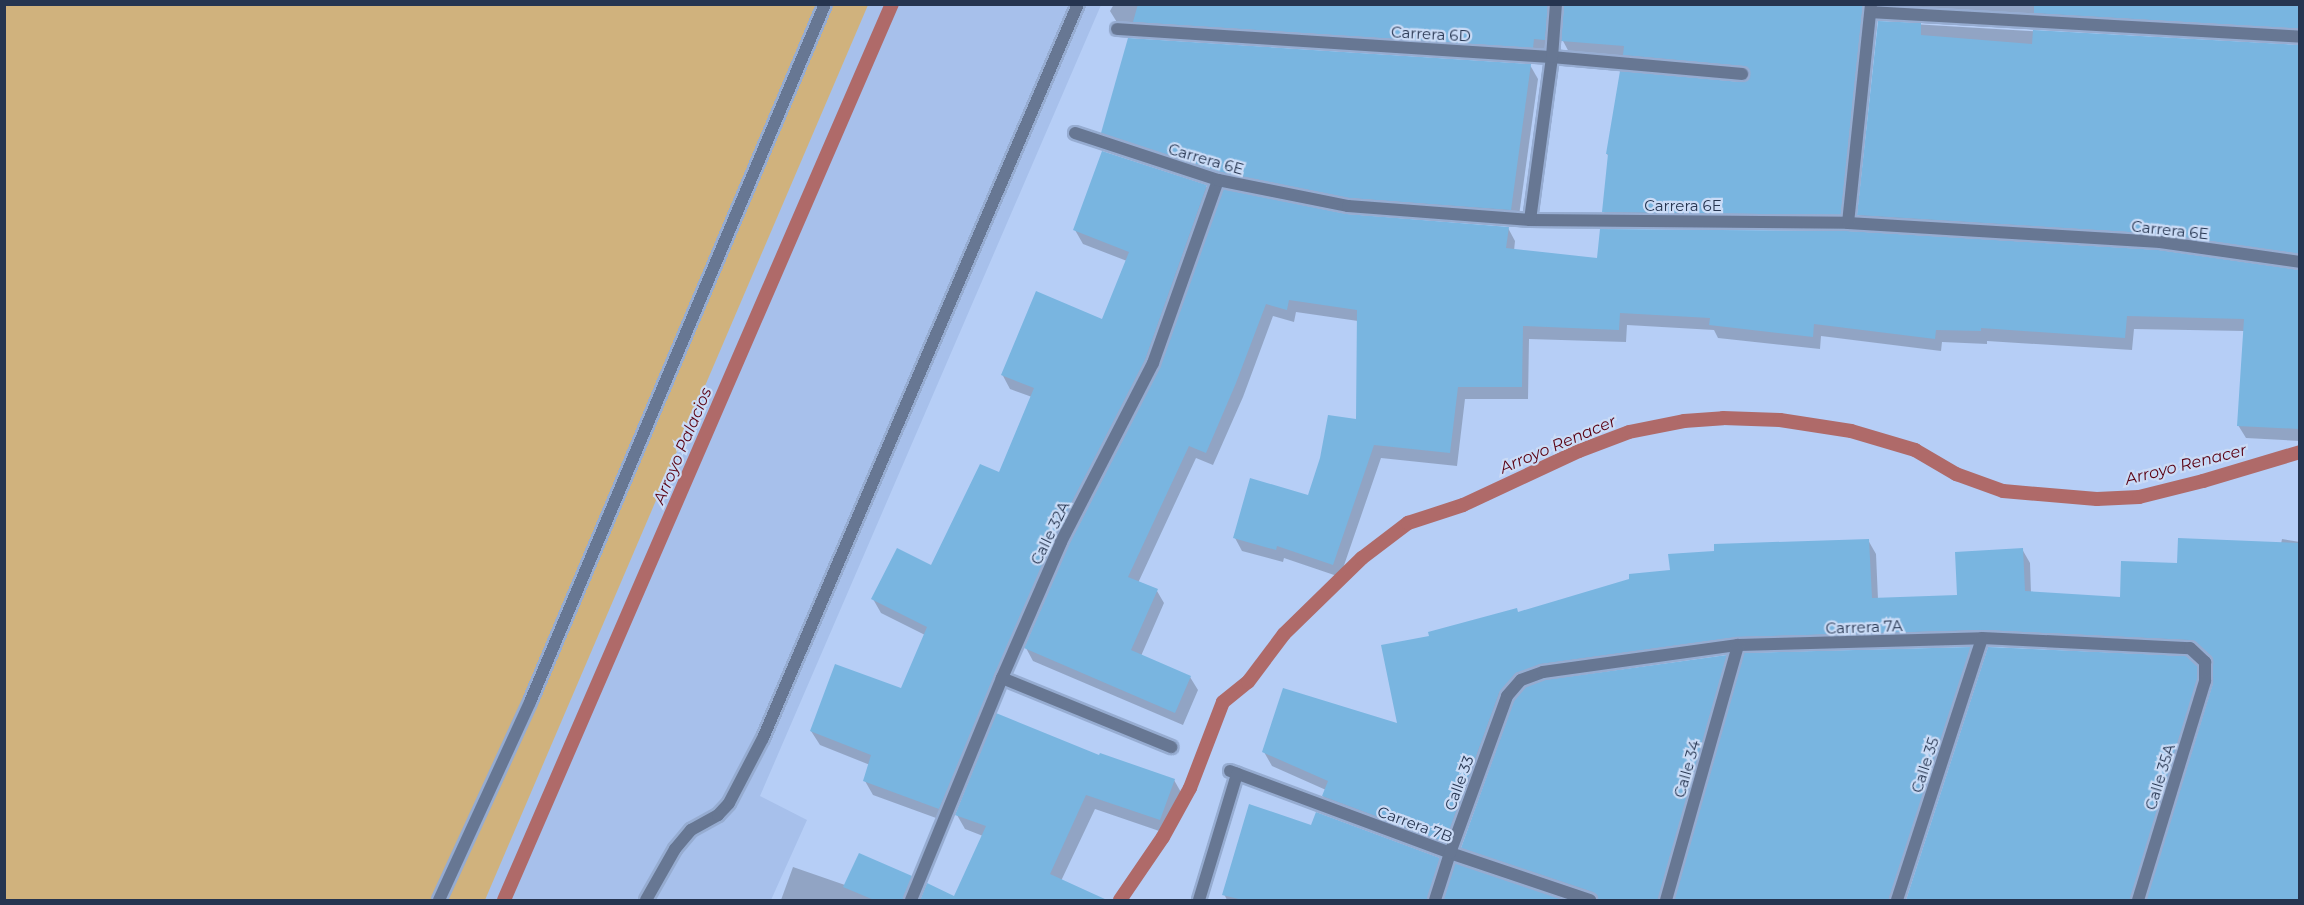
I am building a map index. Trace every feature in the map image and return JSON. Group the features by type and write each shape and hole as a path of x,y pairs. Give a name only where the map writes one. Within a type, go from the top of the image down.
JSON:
{"street":[{"path":"439,900 530,702 825,4"},
{"path":"646,900 675,849 692,830 718,815 729,803 762,738 1078,4"},
{"path":"1530,220 1552,57 1556,4"},
{"path":"1848,223 1871,8 2300,37"},
{"name":"Carrera 6D","path":"1117,29 1552,57 1743,74"},
{"name":"Carrera 6E","path":"1075,133 1218,180 1348,206 1530,220 1848,223 2160,242 2300,262"},
{"name":"Calle 32A","path":"911,900 1060,543 1153,363 1218,180"},
{"name":"Carrera 7A","path":"1521,680 1544,672 1738,645 1982,638 2190,648 2205,662"},
{"name":"Calle 35","path":"1897,900 1982,638"},
{"name":"Calle 34","path":"1666,900 1738,645"},
{"name":"Calle 35A","path":"2138,900 2205,681 2205,662"},
{"path":"1002,678 1171,747"},
{"name":"Calle 33","path":"1435,900 1507,696 1521,680"},
{"name":"Carrera 7B","path":"1199,900 1233,773 1450,853 1590,900"}],"shaded area":[{"path":"5,5 1101,5 760,796 807,820 771,900 5,900"},
{"path":"5,5 868,5 485,900 5,900"}],"building":[{"path":"1138,4 1548,4 1545,40 1534,39 1533,48 1133,22"},
{"path":"1564,4 1863,4 1841,215 1602,212 1608,154 1606,154 1620,71 1741,82 1748,79 1750,71 1743,66 1623,55 1624,46 1561,41"},
{"path":"2034,4 2300,4 2300,29 2034,13"},
{"path":"1878,21 1921,23 1921,35 2032,44 2033,30 2300,45 2300,254 2160,234 1857,215"},
{"path":"1128,38 1531,64 1511,210 1349,198 1220,172 1101,133"},
{"path":"1102,151 1207,185 1145,360 1053,539 939,809 863,781 871,755 810,731 835,664 901,688 927,627 871,599 897,548 931,565 980,464 999,472 1034,388 1001,375 1036,291 1102,319 1129,252 1073,230"},
{"path":"1223,189 1347,214 1509,227 1506,248 1597,258 1600,229 1848,231 2159,250 2300,270 2300,429 2237,426 2244,319 2127,316 2125,338 1981,328 1981,331 1936,330 1935,339 1814,324 1813,337 1709,325 1710,318 1620,313 1619,330 1523,326 1522,387 1458,387 1450,453 1374,445 1333,565 1277,546 1276,550 1233,538 1250,478 1308,495 1320,458 1328,415 1356,419 1357,310 1289,300 1287,310 1266,304 1206,453 1189,446 1128,577 1158,589 1131,650 1191,676 1175,713 1024,648 1068,546 1160,367"},
{"path":"2178,538 2300,543 2300,900 2146,900 2213,683 2212,658 2190,640 1982,630 1738,637 1540,664 1515,674 1499,693 1445,842 1322,796 1328,781 1262,752 1283,688 1397,723 1381,645 1429,636 1428,632 1517,608 1518,612 1629,579 1629,574 1670,570 1668,554 1714,551 1714,544 1869,539 1872,598 1957,595 1955,552 2023,548 2025,591 2120,597 2121,561 2177,563"},
{"path":"1971,647 1889,900 1674,900 1744,653"},
{"path":"1988,647 2187,656 2197,666 2197,680 2130,900 1906,900"},
{"path":"1727,655 1658,900 1598,900 1593,892 1461,848 1514,700 1526,687 1545,680"},
{"path":"996,713 1099,755 1100,753 1175,779 1160,820 1086,795 1050,874 1107,900 920,900 927,883 954,896 986,826 955,815"},
{"path":"1249,804 1311,825 1316,812 1440,858 1427,900 1243,900 1222,895"},
{"path":"859,853 912,876 903,900 874,900 843,887"},
{"path":"1455,863 1566,900 1443,900"}],"waterway":[{"name":"Arroyo Palacios","path":"504,900 892,4"},
{"name":"Arroyo Renacer","path":"1120,900 1163,837 1190,788 1223,702 1248,682 1284,634 1362,558 1408,523 1463,505 1579,451 1629,432 1684,421 1723,418 1780,420 1851,431 1915,450 1956,474 2003,491 2097,499 2139,497 2203,481 2300,452"}]}
